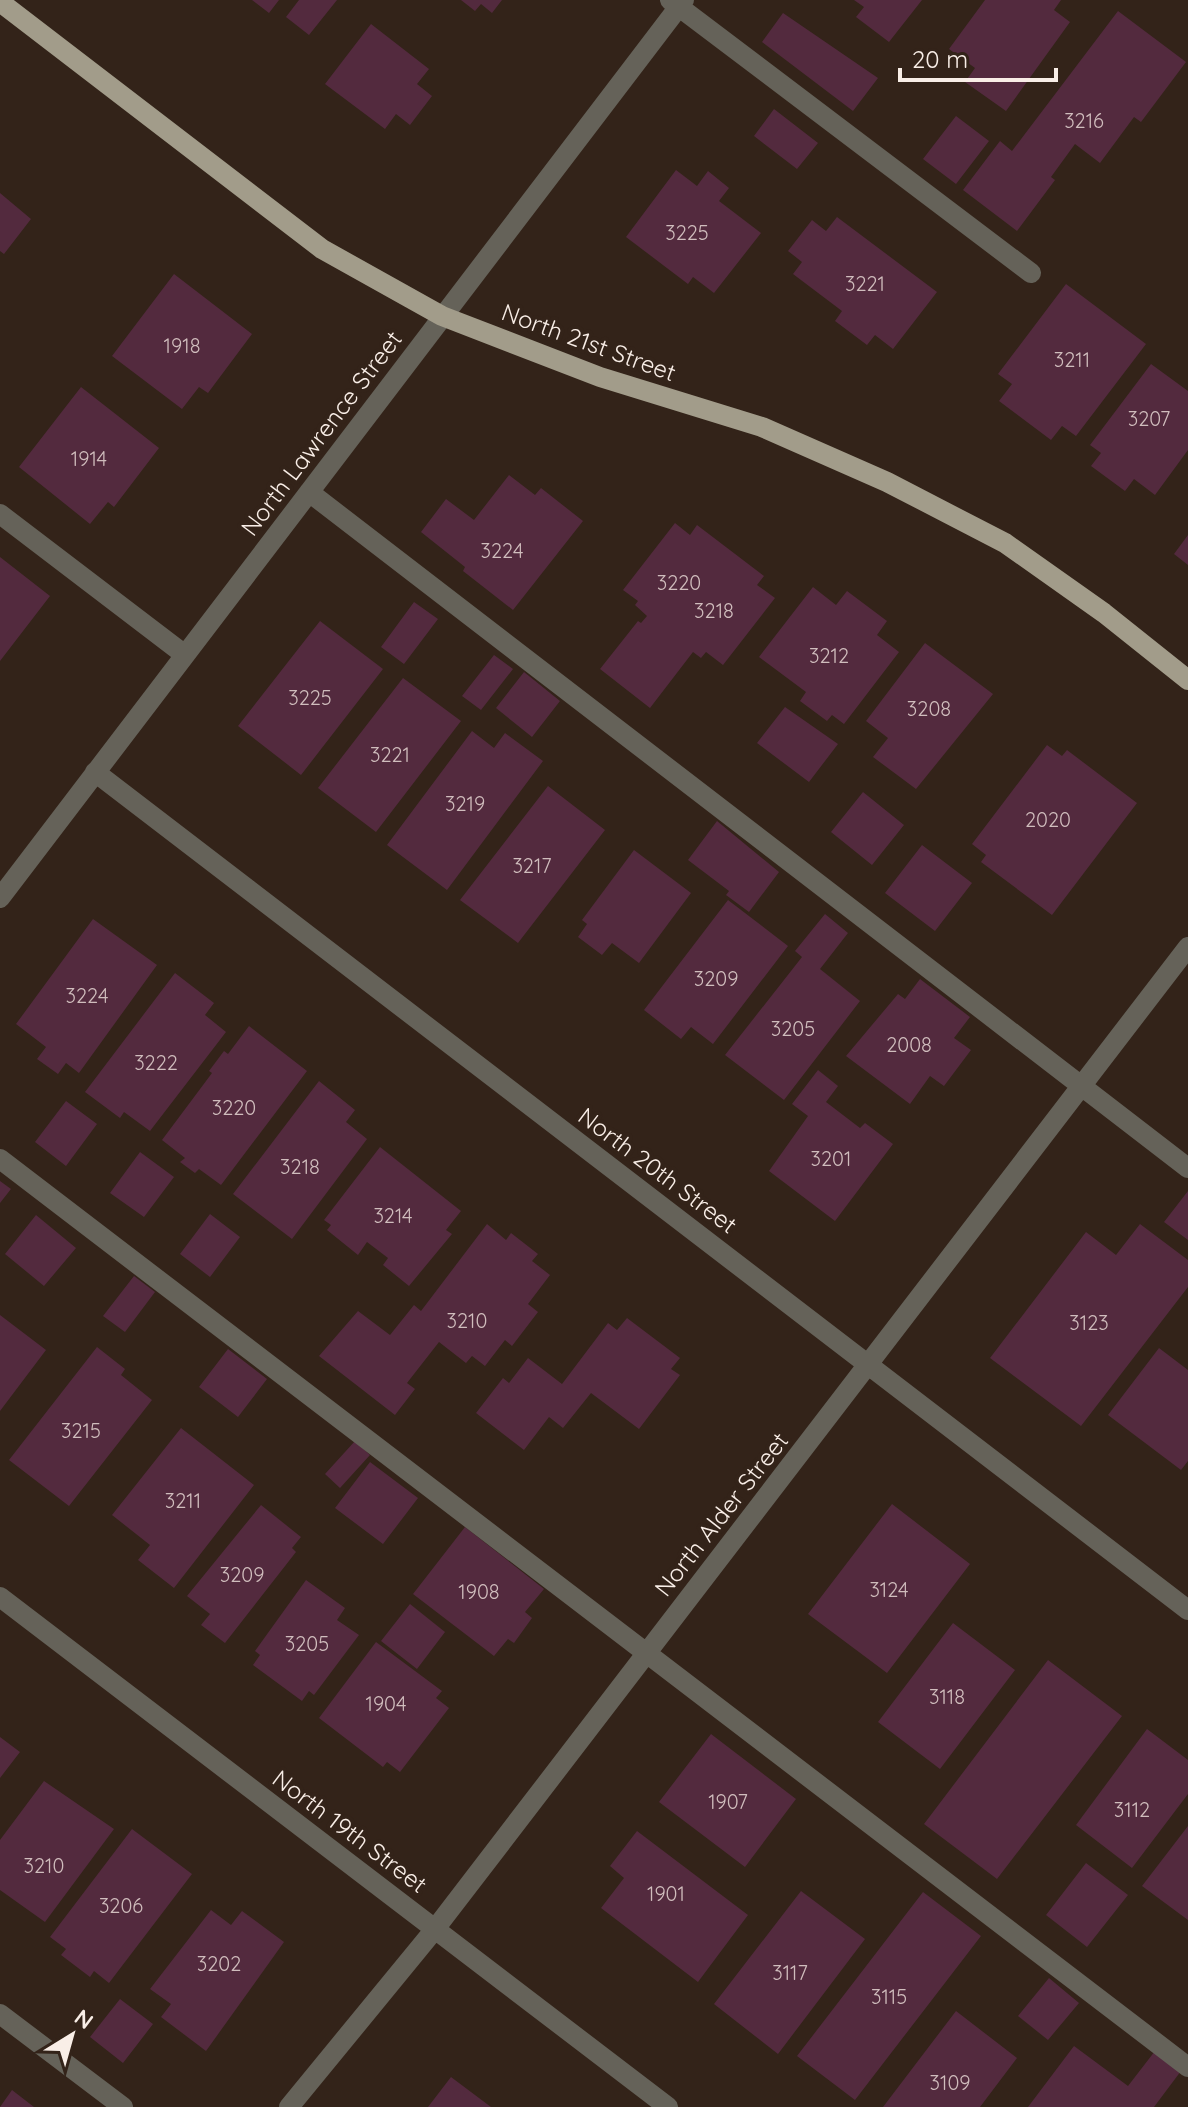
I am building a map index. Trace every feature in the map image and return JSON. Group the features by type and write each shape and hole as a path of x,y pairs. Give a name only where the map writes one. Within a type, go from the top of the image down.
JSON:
{"main road":[{"name":"North 21st Street","path":"0,2 322,249 442,316 600,377 762,427 887,482 1005,543 1104,613 1188,680"}],"street":[{"name":"North Lawrence Street","path":"0,898 677,2"},
{"path":"677,2 1031,273"},
{"path":"309,492 1188,1168"},
{"path":"0,514 185,655"},
{"name":"North 20th Street","path":"95,772 1188,1610"},
{"name":"North Alder Street","path":"289,2107 435,1929 1188,947"},
{"path":"0,1159 1188,2067"},
{"name":"North 19th Street","path":"0,1597 668,2107"},
{"path":"0,2014 123,2107"}],"building":[{"path":"252,0 279,0 269,13"},
{"path":"299,0 337,0 309,35 286,17"},
{"path":"461,0 502,0 492,13 481,4 475,11"},
{"path":"854,0 922,0 889,42 856,17 864,7"},
{"path":"985,0 1061,0 1054,10 1070,22 1006,111 965,82 975,68 949,49"},
{"path":"1118,11 1186,62 1141,122 1134,117 1100,163 1075,144 1051,177 1055,180 1017,231 963,190 1000,141 1012,151"},
{"path":"783,13 878,78 853,111 762,42"},
{"path":"371,24 429,69 417,84 432,96 410,125 396,114 385,129 325,84"},
{"path":"774,109 818,143 797,169 754,136"},
{"path":"956,116 989,141 956,184 923,159"},
{"path":"676,170 697,186 708,171 729,188 719,201 761,233 714,293 693,277 688,284 626,237"},
{"path":"0,193 31,219 4,254 0,251"},
{"path":"837,217 937,292 893,349 875,335 867,345 835,321 842,311 793,274 802,262 788,251 812,220 826,231"},
{"path":"174,274 252,334 208,393 199,387 182,409 112,356"},
{"path":"1066,284 1146,344 1076,436 1062,426 1051,440 999,401 1012,384 998,374"},
{"path":"1151,364 1188,391 1188,450 1155,495 1134,479 1125,491 1091,466 1101,453 1090,445"},
{"path":"81,387 159,448 114,507 108,502 90,524 19,467"},
{"path":"509,475 535,495 541,488 583,521 513,610 463,571 465,567 421,532 446,499 474,520"},
{"path":"675,523 690,535 697,525 764,576 757,585 775,598 723,665 706,652 701,658 693,652 650,708 600,669 638,621 641,623 647,616 635,605 638,601 623,590"},
{"path":"1188,535 1188,565 1174,554"},
{"path":"0,557 50,596 0,661"},
{"path":"813,587 836,605 847,591 887,621 877,635 899,652 844,724 832,715 827,721 800,701 806,692 759,657"},
{"path":"414,602 438,619 404,664 381,647"},
{"path":"320,621 383,669 301,775 238,726"},
{"path":"925,643 993,694 916,789 873,757 888,738 866,721"},
{"path":"494,655 513,669 481,710 462,696"},
{"path":"524,672 560,701 532,737 496,708"},
{"path":"403,678 461,721 376,832 318,788"},
{"path":"785,707 838,744 809,782 757,743"},
{"path":"472,731 494,748 505,733 543,761 447,890 387,845"},
{"path":"1047,745 1062,756 1067,750 1137,803 1052,915 981,862 986,855 972,844"},
{"path":"548,786 605,830 518,943 460,900"},
{"path":"863,792 904,825 872,865 831,832"},
{"path":"717,821 779,872 749,912 726,895 729,891 688,860"},
{"path":"922,845 972,883 935,931 885,893"},
{"path":"634,850 691,893 639,963 612,943 602,955 578,937 587,924 582,920"},
{"path":"728,900 788,946 713,1044 691,1027 681,1039 644,1010"},
{"path":"825,914 848,933 820,969 860,1001 784,1100 725,1055 802,957 795,951"},
{"path":"93,919 157,965 79,1073 66,1063 58,1074 37,1059 46,1047 16,1024"},
{"path":"175,973 214,1003 205,1015 226,1032 150,1131 124,1112 120,1118 85,1092"},
{"path":"920,979 970,1017 954,1038 971,1050 944,1086 930,1076 910,1104 846,1056 898,994 905,999"},
{"path":"249,1026 307,1071 221,1185 199,1169 195,1173 180,1162 185,1158 162,1140 212,1073 209,1071 224,1051 228,1054"},
{"path":"818,1070 838,1086 826,1102 860,1128 865,1123 893,1144 835,1221 769,1171 808,1116 792,1104"},
{"path":"319,1081 355,1110 346,1122 367,1139 292,1239 233,1194"},
{"path":"66,1101 97,1124 66,1166 35,1142"},
{"path":"380,1147 461,1211 446,1230 452,1234 409,1286 383,1265 388,1258 367,1242 358,1255 327,1230 331,1225 324,1220"},
{"path":"140,1152 174,1177 144,1217 110,1193"},
{"path":"0,1181 11,1189 0,1203"},
{"path":"1188,1191 1188,1240 1164,1222"},
{"path":"210,1214 240,1237 210,1277 180,1254"},
{"path":"36,1215 76,1248 44,1286 5,1254"},
{"path":"487,1224 506,1240 511,1233 538,1254 532,1261 550,1275 528,1304 538,1312 512,1346 505,1340 485,1366 472,1356 466,1363 439,1342 407,1383 415,1389 395,1415 319,1356 358,1311 390,1335 414,1305 421,1311"},
{"path":"1140,1224 1188,1260 1188,1287 1081,1426 990,1358 1086,1232 1116,1255"},
{"path":"134,1276 155,1292 125,1332 103,1316"},
{"path":"0,1315 46,1350 0,1411"},
{"path":"627,1318 680,1358 671,1369 680,1375 639,1429 591,1393 563,1428 549,1417 524,1450 476,1413 503,1378 509,1383 528,1358 562,1384 608,1323 617,1330"},
{"path":"97,1347 125,1369 121,1375 152,1400 69,1506 9,1460"},
{"path":"1159,1348 1188,1370 1188,1461 1181,1470 1108,1415"},
{"path":"228,1349 267,1379 238,1417 199,1387"},
{"path":"181,1428 254,1485 174,1588 138,1560 150,1545 112,1515"},
{"path":"355,1441 370,1455 340,1488 325,1474"},
{"path":"370,1462 418,1498 383,1544 335,1508"},
{"path":"892,1504 970,1564 887,1673 808,1614"},
{"path":"261,1505 301,1537 292,1548 296,1552 225,1643 201,1625 210,1614 187,1596"},
{"path":"465,1527 544,1589 525,1612 532,1618 514,1643 508,1639 494,1656 413,1594"},
{"path":"306,1580 345,1608 337,1620 359,1635 314,1695 309,1691 302,1701 253,1665 260,1655 255,1651"},
{"path":"410,1604 445,1632 417,1669 381,1641"},
{"path":"953,1623 1015,1670 940,1769 878,1722"},
{"path":"376,1642 442,1691 436,1698 449,1708 400,1772 387,1762 383,1767 319,1718"},
{"path":"1048,1660 1122,1716 997,1879 924,1824"},
{"path":"1147,1729 1188,1760 1188,1794 1132,1868 1076,1825"},
{"path":"711,1734 796,1799 745,1867 659,1802"},
{"path":"0,1737 20,1752 0,1778"},
{"path":"44,1781 114,1829 45,1922 0,1890 0,1840"},
{"path":"1188,1826 1188,1920 1142,1886"},
{"path":"132,1829 192,1874 109,1983 94,1971 90,1977 61,1955 66,1949 50,1937"},
{"path":"637,1831 748,1915 698,1982 601,1908 624,1878 610,1866"},
{"path":"1086,1863 1128,1895 1087,1947 1046,1915"},
{"path":"801,1891 865,1939 778,2054 714,2004"},
{"path":"923,1892 981,1936 855,2100 797,2056"},
{"path":"211,1910 231,1925 242,1911 284,1942 206,2051 161,2017 171,2004 150,1989"},
{"path":"1049,1978 1079,2003 1048,2040 1018,2016"},
{"path":"120,1999 153,2024 123,2063 90,2037"},
{"path":"956,2011 1017,2058 980,2107 883,2107"},
{"path":"1074,2046 1128,2086 1155,2051 1181,2071 1154,2107 1028,2107"},
{"path":"451,2077 491,2107 428,2107"},
{"path":"12,2090 34,2107 0,2107"}]}
